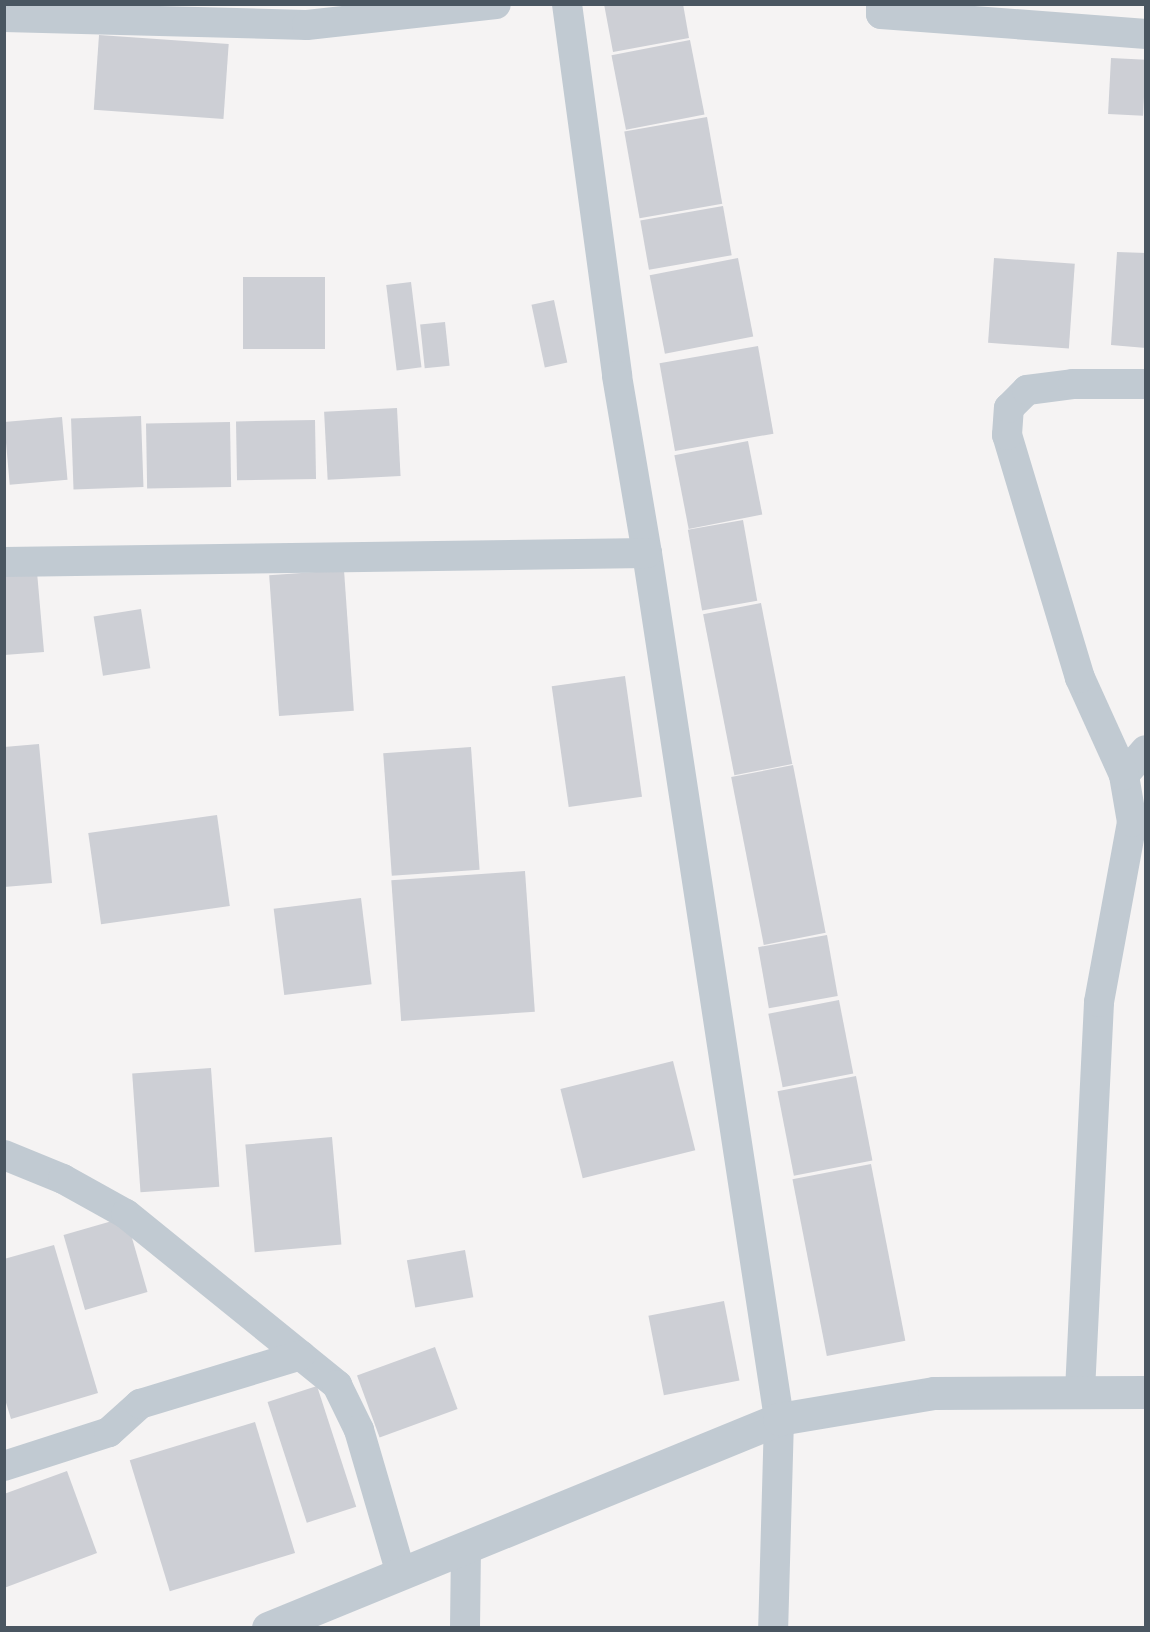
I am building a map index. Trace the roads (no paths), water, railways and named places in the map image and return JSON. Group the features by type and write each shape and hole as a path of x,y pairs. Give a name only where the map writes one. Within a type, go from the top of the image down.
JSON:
{"street":[{"path":"4,18 307,25 496,4"},
{"path":"567,4 617,376 647,553 779,1419 774,1628"},
{"path":"881,4 881,14 1146,34"},
{"path":"1080,1391 1099,1002 1132,822 1124,775 1080,678 1007,435 1010,408 1026,390 1073,384 1146,384"},
{"path":"4,562 647,553"},
{"path":"1124,775 1146,750"},
{"path":"4,1155 63,1179 126,1214 337,1385 359,1430 400,1570"},
{"path":"4,1466 109,1432 140,1404 301,1355"},
{"path":"268,1628 400,1570 466,1547 779,1419 934,1393 1146,1392"},
{"path":"465,1628 466,1547"}]}
